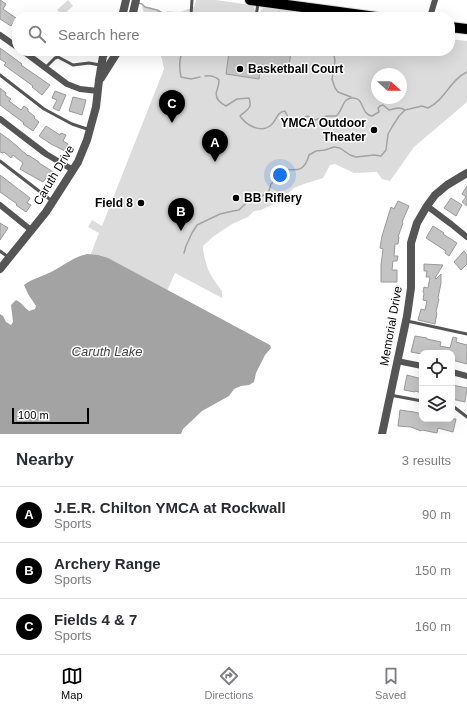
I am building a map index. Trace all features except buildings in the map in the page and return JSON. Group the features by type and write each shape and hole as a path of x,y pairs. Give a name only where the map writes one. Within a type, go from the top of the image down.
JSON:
{"main road":[{"path":"254,1 294,3 315,12"},
{"path":"455,28 467,29"}],"street":[{"path":"133,12 136,0"},
{"path":"431,12 435,0"},
{"path":"0,35 12,43"},
{"path":"29,56 67,84 80,89 98,91"},
{"name":"Caruth Drive","path":"0,268 53,202 73,170 85,146 96,108 99,80 104,56"},
{"name":"Caruth Drive","path":"99,80 115,56"},
{"path":"0,119 46,154 73,170"},
{"name":"Memorial Drive","path":"382,434 406,320 411,288 411,243 417,223 427,206 436,195 447,185 467,172"},
{"path":"0,205 31,230"},
{"path":"427,206 467,237"},
{"path":"397,361 419,365"},
{"path":"455,373 467,376"}],"lane":[{"path":"190,12 192,0"},
{"path":"254,1 255,12"},
{"path":"45,68 58,57 73,65 88,63 102,65"},
{"path":"0,75 44,109 72,124 90,130"},
{"path":"0,161 53,202"},
{"path":"0,251 9,257"},
{"path":"406,320 467,334"},
{"path":"390,395 419,400"},
{"path":"455,408 467,417"}],"shaded area":[{"path":"68,0 73,6 66,12 59,12 57,10"},
{"path":"196,0 216,0 251,5 254,6 255,12 180,12 194,7"},
{"path":"142,6 162,12 144,12"},
{"path":"266,7 303,12 260,12"},
{"path":"455,40 467,41 467,102 414,147 390,181 382,179 377,172 354,173 335,164 330,165 323,178 294,188 280,201 261,210 254,211 248,217 232,224 214,236 203,246 204,256 209,272 222,291 222,298 175,273 167,291 89,259 99,233 88,227 92,220 102,226 164,69 161,56 455,56"}],"water":[{"name":"Caruth Lake","path":"87,254 108,258 270,345 271,348 265,355 256,373 254,382 234,389 229,396 202,411 183,429 181,434 0,434 0,314 6,322 11,325 13,322 11,305 16,300 29,311 35,309 36,306 24,285 53,271 73,259"}],"waterway":[{"path":"138,3 161,12"},
{"path":"181,56 181,77 191,79 200,77"},
{"path":"334,56 335,61 332,79 335,88 338,92 351,97"},
{"path":"184,253 197,225 220,214 239,210 248,201 258,199 269,191 275,177 282,169 296,170 302,168 305,165 309,155 316,151 334,147 340,148 356,157 374,155 381,156 386,150 388,134 399,116 405,110 422,106 428,108 439,100 456,80 467,72"},
{"path":"205,76 213,76 219,80 216,95 220,102 226,106 237,99 249,98 250,105 247,111 240,116 249,125 262,129 270,126 278,115 285,111 289,120 296,128 302,119 309,116 315,120 327,116 336,116 344,102 352,98 359,100 368,115 372,116 379,112 378,108 383,105 389,110 399,108 405,110"}],"place":[{"name":"Basketball Court","path":"240,69"},
{"name":"Fields 4 & 7","path":"172,123"},
{"name":"YMCA Outdoor Theater","path":"374,130"},
{"name":"J.E.R. Chilton YMCA at Rockwall","path":"215,162"},
{"name":"BB Riflery","path":"236,198"},
{"name":"Field 8","path":"141,203"},
{"name":"Archery Range","path":"181,231"}]}
